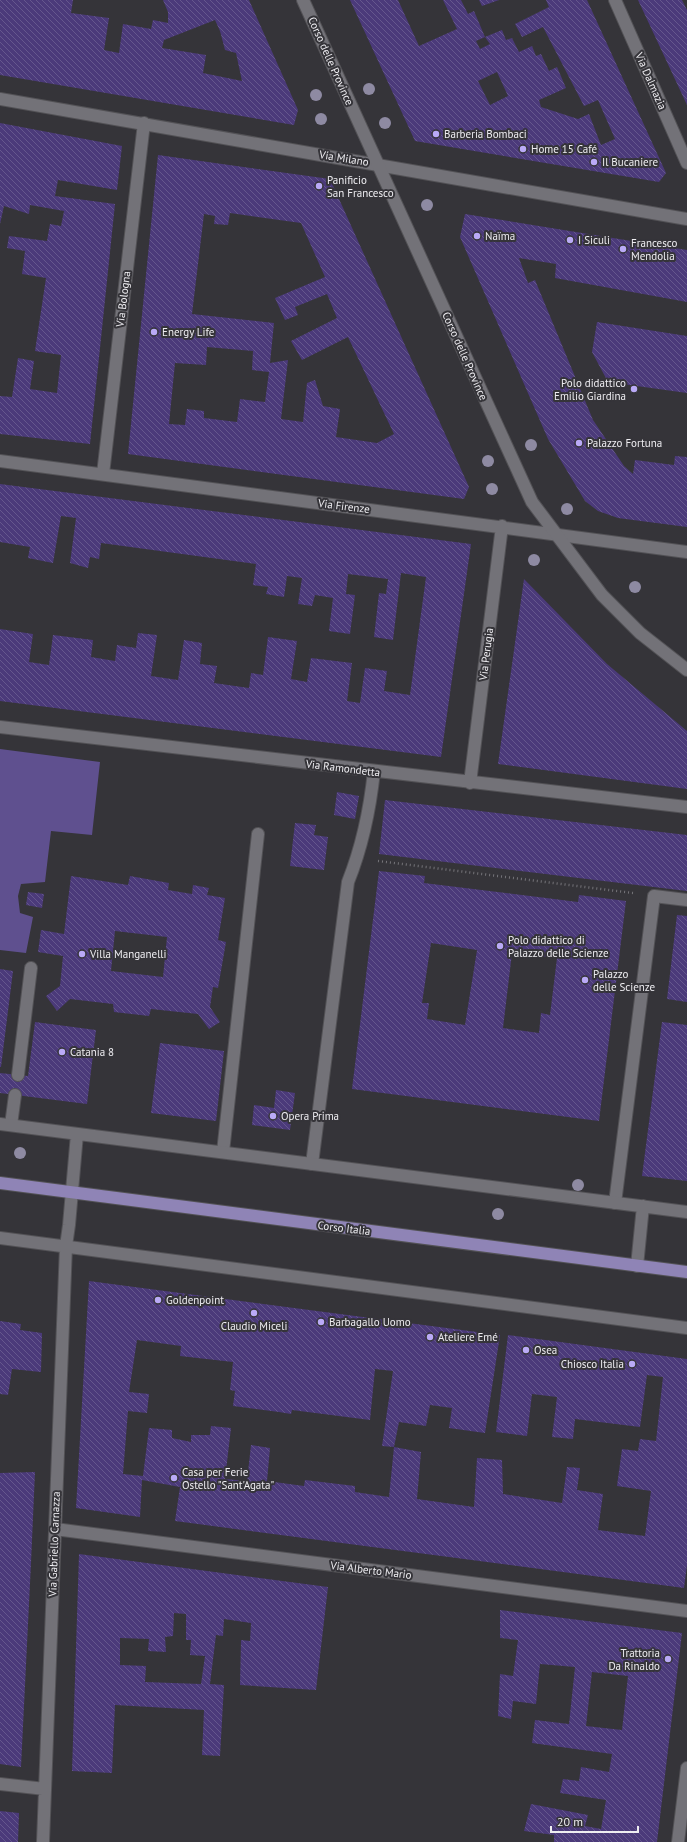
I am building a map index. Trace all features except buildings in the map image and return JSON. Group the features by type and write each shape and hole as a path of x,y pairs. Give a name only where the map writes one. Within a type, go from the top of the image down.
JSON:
{"main road":[{"name":"Corso Italia","path":"0,1184 687,1272"}],"street":[{"name":"Corso delle Province","path":"303,0 532,502 602,595 640,633 687,670"},
{"name":"Via Dalmazia","path":"615,0 687,163"},
{"name":"Via Milano","path":"0,99 687,219"},
{"name":"Via Bologna","path":"102,474 144,124"},
{"name":"Via Firenze","path":"0,461 502,526 687,552"},
{"name":"Via Perugia","path":"470,783 502,526"},
{"name":"Via Ramondetta","path":"0,727 470,783 687,807"},
{"path":"312,1164 348,882 358,859 371,797 374,771"},
{"path":"222,1152 258,834"},
{"path":"615,1203 654,896 687,900"},
{"path":"18,1075 31,968"},
{"path":"15,1095 6,1124 687,1212"},
{"name":"Via Gabriello Carnazza","path":"43,1842 66,1246 77,1134"},
{"path":"637,1266 643,1206"},
{"path":"0,1238 687,1328"},
{"name":"Via Alberto Mario","path":"55,1529 687,1611"},
{"path":"678,1842 687,1768"},
{"path":"0,1784 45,1789"}],"path":[{"path":"358,859 654,896"}],"shaded area":[{"path":"0,749 100,762 92,835 51,831 45,882 21,884 18,896 20,913 33,917 26,953 0,950"}],"place":[{"name":"Barberia Bombaci","path":"436,134"},
{"name":"Home 15 Café","path":"523,149"},
{"name":"Il Bucaniere","path":"594,162"},
{"name":"Panificio San Francesco","path":"319,186"},
{"name":"Naïma","path":"477,236"},
{"name":"I Siculi","path":"570,240"},
{"name":"Francesco Mendolia","path":"623,249"},
{"name":"Energy Life","path":"154,332"},
{"name":"Polo didattico Emilio Giardina","path":"634,389"},
{"name":"Palazzo Fortuna","path":"579,443"},
{"name":"Polo didattico di Palazzo delle Scienze","path":"500,946"},
{"name":"Villa Manganelli","path":"82,954"},
{"name":"Palazzo delle Scienze","path":"585,980"},
{"name":"Catania 8","path":"62,1052"},
{"name":"Opera Prima","path":"273,1116"},
{"name":"Goldenpoint","path":"158,1300"},
{"name":"Claudio Miceli","path":"254,1313"},
{"name":"Barbagallo Uomo","path":"321,1322"},
{"name":"Ateliere Emé","path":"430,1337"},
{"name":"Osea","path":"526,1350"},
{"name":"Chiosco Italia","path":"632,1364"},
{"name":"Casa per Ferie Ostello \"Sant'Agata\"","path":"174,1478"},
{"name":"Trattoria Da Rinaldo","path":"668,1659"}]}
